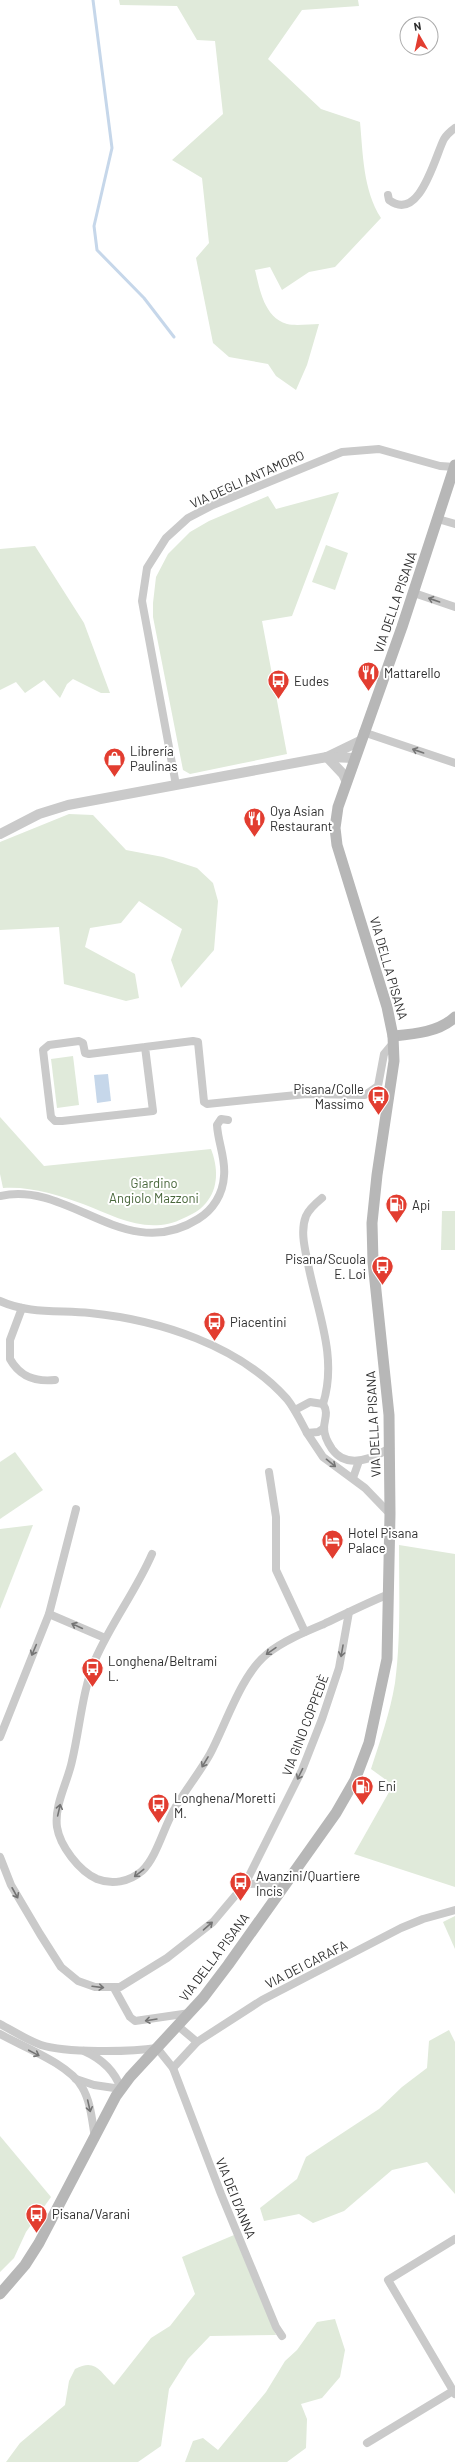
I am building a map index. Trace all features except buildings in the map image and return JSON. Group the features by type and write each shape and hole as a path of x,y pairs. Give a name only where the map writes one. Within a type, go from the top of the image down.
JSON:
{"main road":[{"name":"VIA DELLA PISANA","path":"0,2294 25,2265 39,2243 121,2089 190,2013 216,1981 336,1813 362,1765 377,1711 387,1664 390,1448 372,1223 377,1169 394,1061 394,1039 385,998 336,841 336,820 362,737 414,593 455,466"},
{"path":"394,1039 445,1025 455,1017"}],"street":[{"path":"388,195 389,200 397,204 408,203 418,196 429,176 443,141 455,128"},
{"name":"VIA DEGLI ANTAMORO","path":"176,785 142,601 147,568 166,538 188,518 208,507 342,452 379,450 440,466 455,466"},
{"path":"438,519 455,524"},
{"path":"414,593 455,607"},
{"path":"327,757 362,737 455,764"},
{"path":"327,757 340,769 347,782"},
{"path":"0,834 35,815 54,809 327,757 355,758"},
{"path":"145,1047 153,1111 62,1121 55,1121 51,1117 43,1050 44,1046 79,1042 83,1043 85,1053 89,1054 145,1047 198,1042 204,1102 207,1104 307,1094 368,1094 378,1086 384,1054 394,1039"},
{"path":"0,1196 22,1195 48,1199 139,1233 157,1232 178,1228 192,1222 206,1212 220,1192 225,1168 217,1125 221,1119 228,1120"},
{"path":"322,1198 307,1215 304,1233 305,1249 323,1327 329,1365 327,1391 323,1404 326,1412 324,1428 327,1440 334,1452 348,1460 359,1461 390,1448"},
{"path":"0,1301 22,1308 112,1316 148,1324 188,1337 224,1352 254,1370 275,1387 294,1410 323,1457 353,1478 390,1514"},
{"path":"22,1308 10,1340 10,1359 20,1372 29,1377 43,1381 55,1380"},
{"path":"294,1410 310,1402 323,1404"},
{"path":"307,1433 316,1432 324,1428"},
{"path":"353,1478 359,1461"},
{"path":"269,1472 276,1517 276,1570 305,1632"},
{"path":"0,1737 50,1614 76,1509"},
{"path":"152,1554 134,1590 105,1638 89,1677 73,1757 56,1823 62,1842 80,1867 97,1879 115,1882 131,1878 148,1864 166,1824 209,1754 251,1672 267,1654 305,1632 389,1594"},
{"name":"VIA GINO COPPEDÈ","path":"114,1988 126,1984 143,1975 207,1927 245,1884 302,1770 320,1725 339,1668 349,1612"},
{"path":"50,1614 105,1638"},
{"path":"0,1857 20,1902 64,1970 86,1985 114,1988 130,2017 135,2021 190,2013"},
{"path":"245,1884 287,1883"},
{"name":"VIA DEI CARAFA","path":"173,2068 197,2042 262,2000 401,1928 423,1919 455,1910"},
{"path":"0,2024 40,2045 78,2049 127,2050 157,2048"},
{"path":"178,2026 197,2042"},
{"path":"0,2034 61,2067 75,2078 83,2088 90,2105 95,2138"},
{"name":"VIA DEI D’ANNA","path":"157,2048 173,2068 221,2194 276,2326 282,2336"},
{"path":"78,2049 97,2058 107,2066 115,2075 121,2089"},
{"path":"75,2078 94,2085 121,2089"},
{"path":"367,2443 454,2392 388,2280 455,2239"}],"green space":[{"path":"119,0 358,0 359,6 302,10 268,59 321,109 360,122 367,184 375,207 381,218 335,267 309,272 282,290 270,267 255,270 264,302 273,315 279,320 291,325 319,324 307,365 296,390 276,376 268,364 229,357 213,343 196,258 209,243 202,178 172,160 223,114 215,41 197,40 177,6 120,5"},
{"path":"339,492 292,616 262,621 287,754 190,774 183,770 153,617 156,577 168,554 190,532 209,521 268,496 276,509"},
{"path":"326,545 348,553 335,590 312,582"},
{"path":"35,546 84,623 110,693 101,693 73,679 67,684 60,698 44,680 25,693 16,682 0,690 0,549"},
{"path":"69,814 93,815 126,850 163,857 197,868 213,883 218,901 214,950 181,988 171,960 182,929 139,901 121,923 90,928 85,947 135,974 139,998 126,1001 64,984 59,927 0,930 0,842"},
{"path":"73,1056 79,1105 57,1108 51,1059"},
{"name":"Giardino Angiolo Mazzoni","path":"0,1117 44,1166 211,1149 216,1170 213,1191 206,1203 201,1208 184,1218 171,1223 145,1225 120,1219 54,1194 23,1188 3,1188 0,1174"},
{"path":"442,1211 455,1211 455,1250 441,1250"},
{"path":"15,1452 43,1490 0,1519 0,1462"},
{"path":"33,1525 0,1609 0,1529"},
{"path":"399,1545 455,1554 455,1887 354,1854 393,1785 371,1769 388,1716 395,1683 399,1632"},
{"path":"455,1916 455,1949 443,1922"},
{"path":"449,2030 455,2042 455,2194 427,2162 392,2170 344,2211 313,2223 299,2214 264,2221 260,2208 297,2179 306,2157 379,2109 402,2087 427,2068 429,2041"},
{"path":"0,2136 51,2197 26,2232 14,2258 0,2272"},
{"path":"234,2235 276,2335 210,2336 188,2359 169,2389 161,2446 138,2462 6,2462 20,2443 65,2405 69,2381 75,2369 88,2365 93,2366 101,2371 114,2385 151,2338 170,2326 195,2294 182,2257"},
{"path":"335,2319 345,2350 340,2377 322,2398 301,2404 307,2419 306,2448 287,2462 185,2462 193,2441 203,2438 218,2450 266,2392 285,2361 297,2350 317,2322"}],"water":[{"path":"108,1074 111,1101 97,1103 94,1075"}],"waterway":[{"path":"93,0 112,148 94,226 97,250 144,298 174,337"}],"place":[{"name":"Mattarello","path":"368,692"},
{"name":"Eudes","path":"279,700"},
{"name":"Librería Paulinas","path":"115,778"},
{"name":"Oya Asian Restaurant","path":"254,838"},
{"name":"Pisana/Colle Massimo","path":"379,1116"},
{"name":"Api","path":"396,1224"},
{"name":"Pisana/Scuola E. Loi","path":"382,1286"},
{"name":"Piacentini","path":"214,1342"},
{"name":"Hotel Pisana Palace","path":"332,1560"},
{"name":"Longhena/Beltrami L.","path":"93,1688"},
{"name":"Eni","path":"363,1806"},
{"name":"Longhena/Moretti M.","path":"159,1824"},
{"name":"Avanzini/Quartiere Incis","path":"240,1902"},
{"name":"Pisana/Varani","path":"37,2234"}]}
